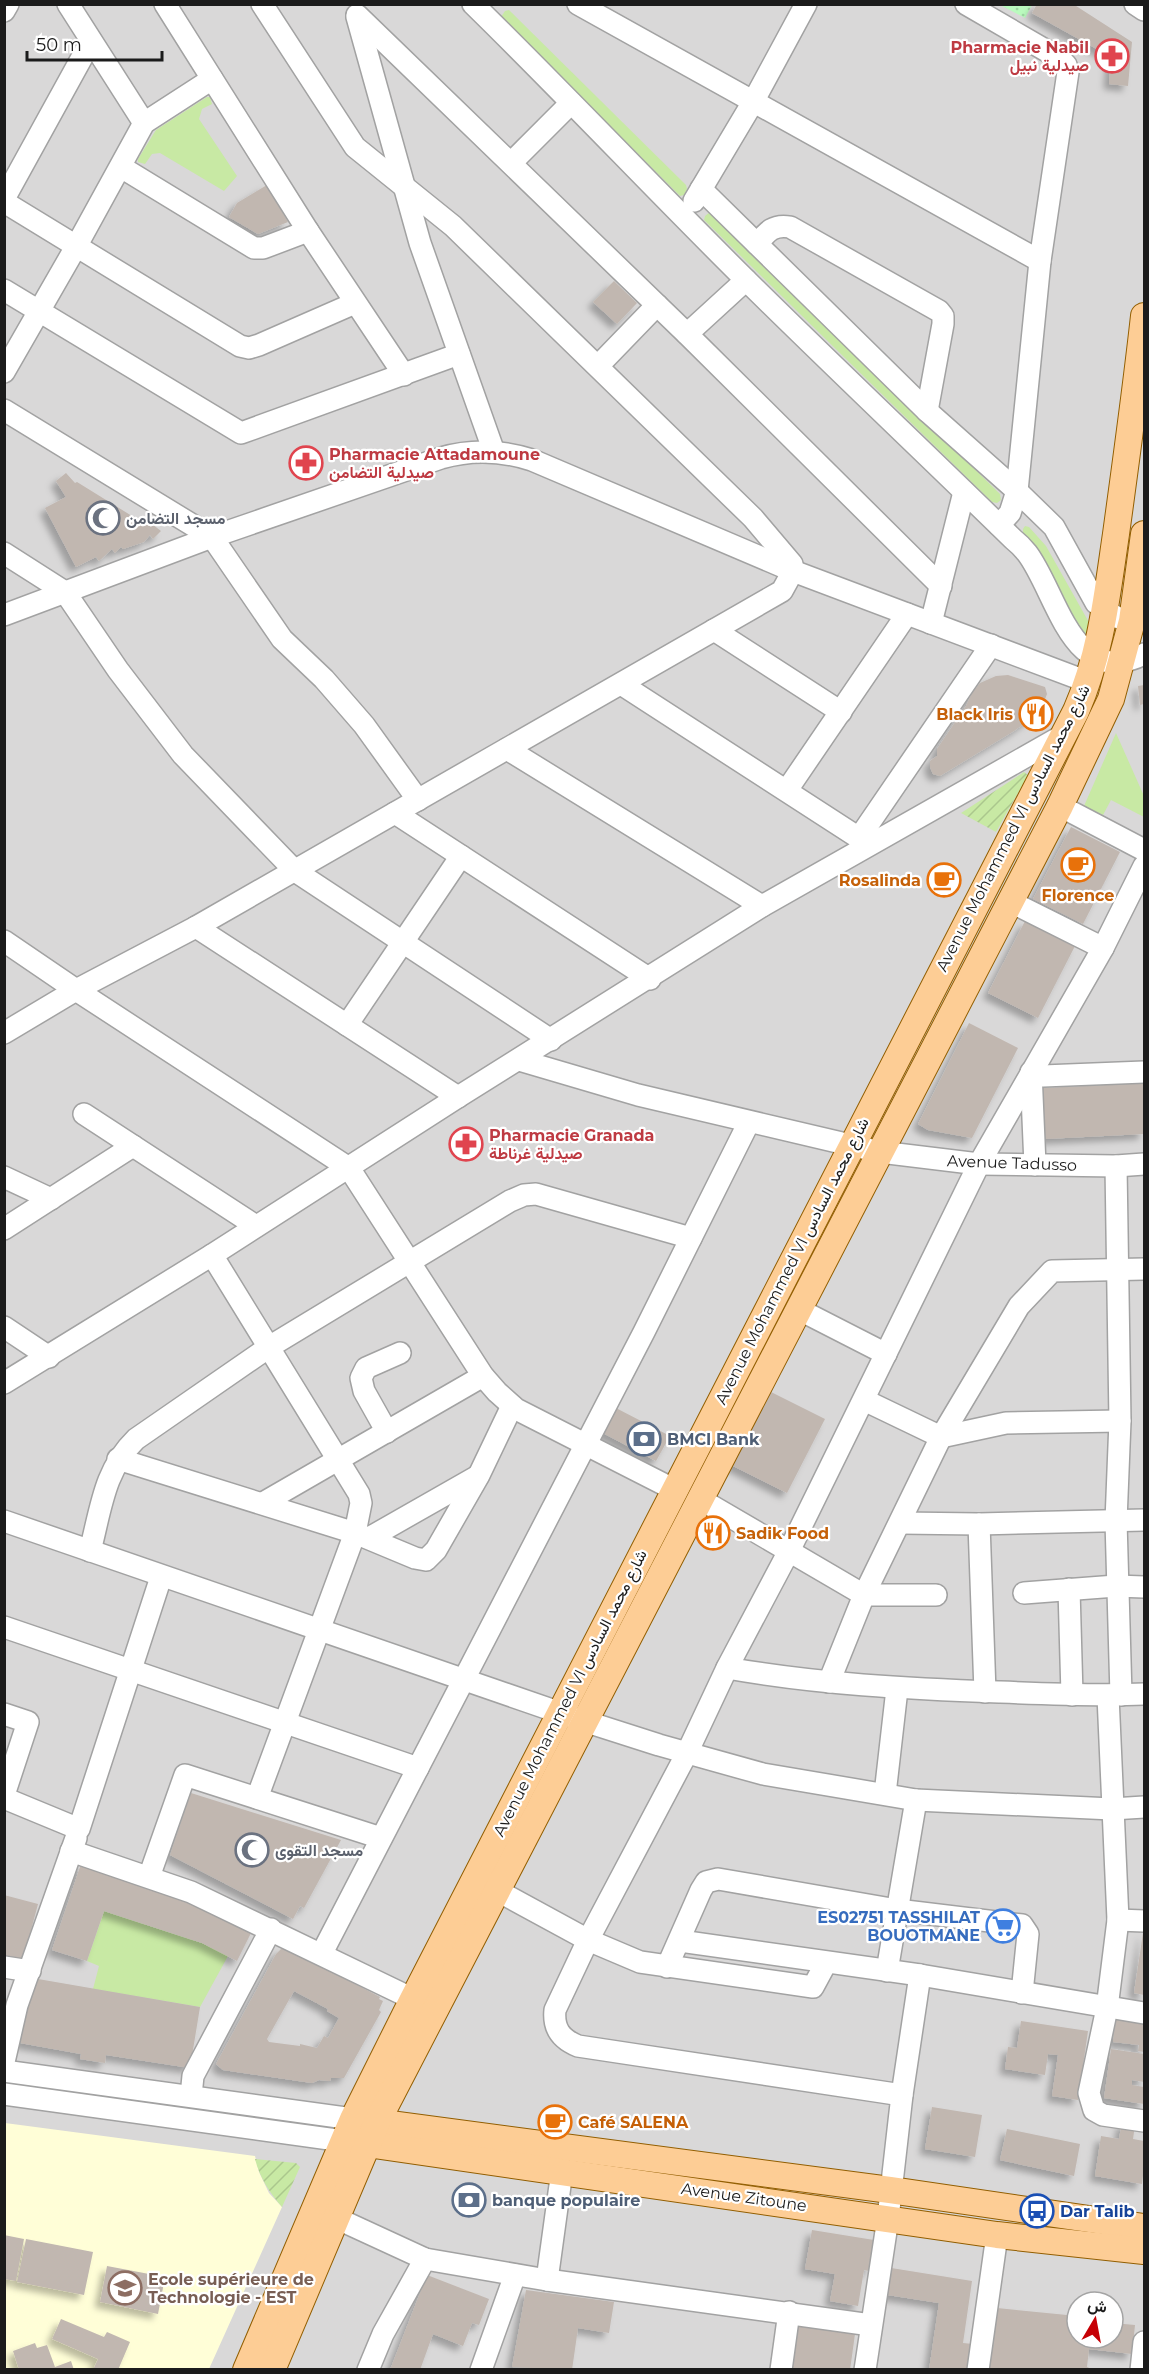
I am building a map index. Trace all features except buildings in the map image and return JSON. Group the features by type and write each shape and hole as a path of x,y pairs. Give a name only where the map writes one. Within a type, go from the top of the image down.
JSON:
{"main road":[{"name":"Avenue Mohammed VI شارع محمد السادس","path":"272,2370 336,2218 360,2131 496,1890 675,1490 1089,682 1104,610 1134,404 1144,316"},
{"name":"Avenue Mohammed VI شارع محمد السادس","path":"246,2370 360,2131 413,1999 572,1717 700,1499 1060,806 1133,658 1132,621 1144,534"},
{"name":"Avenue Zitoune","path":"360,2131 562,2171 997,2235 1144,2252"},
{"name":"Avenue Zitoune","path":"360,2131 890,2190 1144,2227"}],"street":[{"path":"4,11 8,4"},
{"path":"68,4 144,123"},
{"path":"165,4 308,231 404,375"},
{"path":"4,1033 76,990 196,927 295,871 782,591 792,571 792,564 753,518 598,366 453,226 355,147 262,4"},
{"path":"578,4 1040,261"},
{"path":"684,217 753,102 806,4"},
{"path":"966,4 1059,58 1066,65 1068,72 1040,261 1017,491 1010,513 999,525"},
{"path":"1135,4 1144,10"},
{"path":"480,7 571,103 746,280 1026,552 1073,640 1080,647 1096,657 1133,658"},
{"path":"356,10 420,243 494,452"},
{"path":"356,10 941,586"},
{"path":"91,40 4,200 240,346 249,348 259,345 356,303"},
{"path":"4,372 144,123 212,79"},
{"path":"512,163 571,103"},
{"path":"121,167 254,248 263,248 308,231"},
{"path":"701,189 927,411 1054,527 1090,594 1104,610 1116,617 1132,621"},
{"path":"757,244 768,230 781,225 790,227 939,310 943,316 943,324 927,411"},
{"path":"687,334 746,280"},
{"path":"4,290 241,433 459,354"},
{"path":"598,366 657,305"},
{"path":"4,410 212,537 282,639 324,679 364,725 418,800"},
{"path":"4,615 212,537 441,458 461,452 494,452 532,460 792,571 1089,682"},
{"path":"931,623 964,492"},
{"path":"4,553 65,592 118,670 183,755 295,871 551,1040"},
{"path":"788,790 907,614"},
{"path":"714,630 841,712"},
{"path":"860,843 991,645"},
{"path":"621,684 788,790 860,843"},
{"path":"4,1383 49,1357 458,1097 650,979 860,843 1062,736"},
{"path":"507,749 762,906"},
{"path":"1060,806 1144,850"},
{"path":"395,813 650,979"},
{"path":"347,1025 461,856"},
{"path":"902,2095 578,2046 566,2042 558,2033 554,2020 555,2010 588,1940 687,1753 727,1668 789,1551 979,1164 1103,948 1144,866"},
{"path":"1010,901 1103,948"},
{"path":"196,927 458,1097"},
{"path":"4,941 349,1168 483,1376 512,1406 675,1490"},
{"name":"Avenue Tadusso","path":"519,1060 638,1095 880,1152 979,1164 1116,1166 1144,1164"},
{"path":"1031,1072 1043,1076 1144,1072"},
{"path":"1031,1072 1035,1165"},
{"path":"84,1114 256,1226"},
{"path":"322,1953 749,1122"},
{"path":"4,1228 133,1146"},
{"path":"1116,1166 1120,1421 1116,1521 1112,1809 1118,1920 1107,2008 1089,2092 1094,2110 1102,2115 1144,2121"},
{"path":"4,1177 51,1199"},
{"path":"90,1551 110,1474 118,1459 136,1439 269,1347 510,1201 524,1195 536,1194 691,1238"},
{"path":"212,1255 359,1494 361,1503 362,1535 320,1630 257,1798"},
{"path":"829,1682 864,1595 941,1437 1019,1306 1052,1271 1144,1269"},
{"path":"798,1309 886,1354"},
{"path":"4,1327 49,1357"},
{"path":"387,1432 364,1391 361,1378 366,1368 400,1353"},
{"path":"263,1503 483,1376"},
{"path":"864,1400 941,1437 1006,1423 1120,1421"},
{"path":"118,1459 362,1535 415,1558 426,1560 436,1550 479,1475 512,1406"},
{"path":"362,1535 479,1475"},
{"path":"700,1499 864,1595 936,1595"},
{"path":"900,1523 979,1524 1144,1520"},
{"path":"4,1521 572,1717 763,1774 916,1800 1112,1809 1144,1807"},
{"path":"979,1524 985,1692"},
{"path":"4,2062 17,2005 80,1828 162,1577"},
{"path":"1024,1593 1116,1586 1144,1587"},
{"path":"1069,1589 1072,1695"},
{"path":"4,1627 418,1768"},
{"path":"727,1668 783,1678 897,1689 1072,1695 1144,1694"},
{"path":"885,1794 897,1689"},
{"path":"4,1714 28,1722 4,1796 80,1828"},
{"path":"149,1877 185,1775 381,1838"},
{"path":"887,1971 916,1800"},
{"path":"71,1851 191,1892 322,1953 413,1999"},
{"path":"668,1967 701,1890 706,1882 712,1879 778,1887 897,1910 1022,1924 1028,1935 1022,1993"},
{"path":"496,1890 588,1940 640,1962 813,1987 826,1963"},
{"path":"1118,1920 1144,1921"},
{"path":"191,2096 194,2076 271,1929"},
{"path":"680,1941 920,1976 1144,2013"},
{"path":"4,1967 30,1971"},
{"path":"865,2370 920,1976"},
{"path":"4,2071 191,2096 360,2131"},
{"path":"4,2094 360,2131"},
{"path":"547,2280 562,2171"},
{"path":"336,2218 425,2259 547,2280 871,2325"},
{"path":"978,2370 997,2235"},
{"path":"368,2370 383,2334 425,2259"},
{"path":"481,2370 515,2275"},
{"path":"781,2370 789,2312"},
{"path":"1141,2370 1144,2342"}],"shaded area":[{"path":"5,5 1144,5 1144,2369 5,2370"},
{"name":"Ecole supérieure de Technologie - EST","path":"5,2123 255,2156 259,2172 269,2193 282,2207 209,2369 5,2370"}],"green space":[{"path":"1000,5 1032,5 1025,18"},
{"path":"509,10 686,185 684,195 680,196 501,17 505,11"},
{"path":"210,97 212,104 202,109 199,119 237,176 224,191 160,153 152,154 145,164 138,162 156,130"},
{"path":"710,212 713,212 1000,494 1001,500 997,503 992,502 704,220"},
{"path":"1025,526 1029,527 1046,546 1091,626 1085,635 1082,634 1034,544 1023,533"},
{"path":"1116,733 1144,796 1144,817 1111,800 1103,815 1084,806"},
{"path":"1024,772 1028,775 996,832 961,813"},
{"path":"104,1911 202,1943 228,1956 200,2007 93,1989 99,1966 87,1961"},
{"path":"255,2159 296,2163 300,2167 282,2207 266,2184"}],"place":[{"name":"Pharmacie Nabil صيدلية نبيل","path":"1112,56"},
{"name":"Pharmacie Attadamoune صيدلية التضامن","path":"306,463"},
{"name":"مسجد التضامن","path":"103,518"},
{"name":"Black Iris","path":"1036,714"},
{"name":"Florence","path":"1078,865"},
{"name":"Rosalinda","path":"944,880"},
{"name":"Pharmacie Granada صيدلية غرناطة","path":"466,1144"},
{"name":"BMCI Bank","path":"644,1439"},
{"name":"Sadik Food","path":"713,1533"},
{"name":"مسجد التقوى","path":"252,1850"},
{"name":"ES02751 TASSHILAT BOUOTMANE","path":"1003,1926"},
{"name":"Café SALENA","path":"555,2122"},
{"name":"banque populaire","path":"469,2200"},
{"name":"Dar Talib","path":"1037,2211"},
{"name":"Ecole supérieure de Technologie - EST","path":"125,2288"}]}
